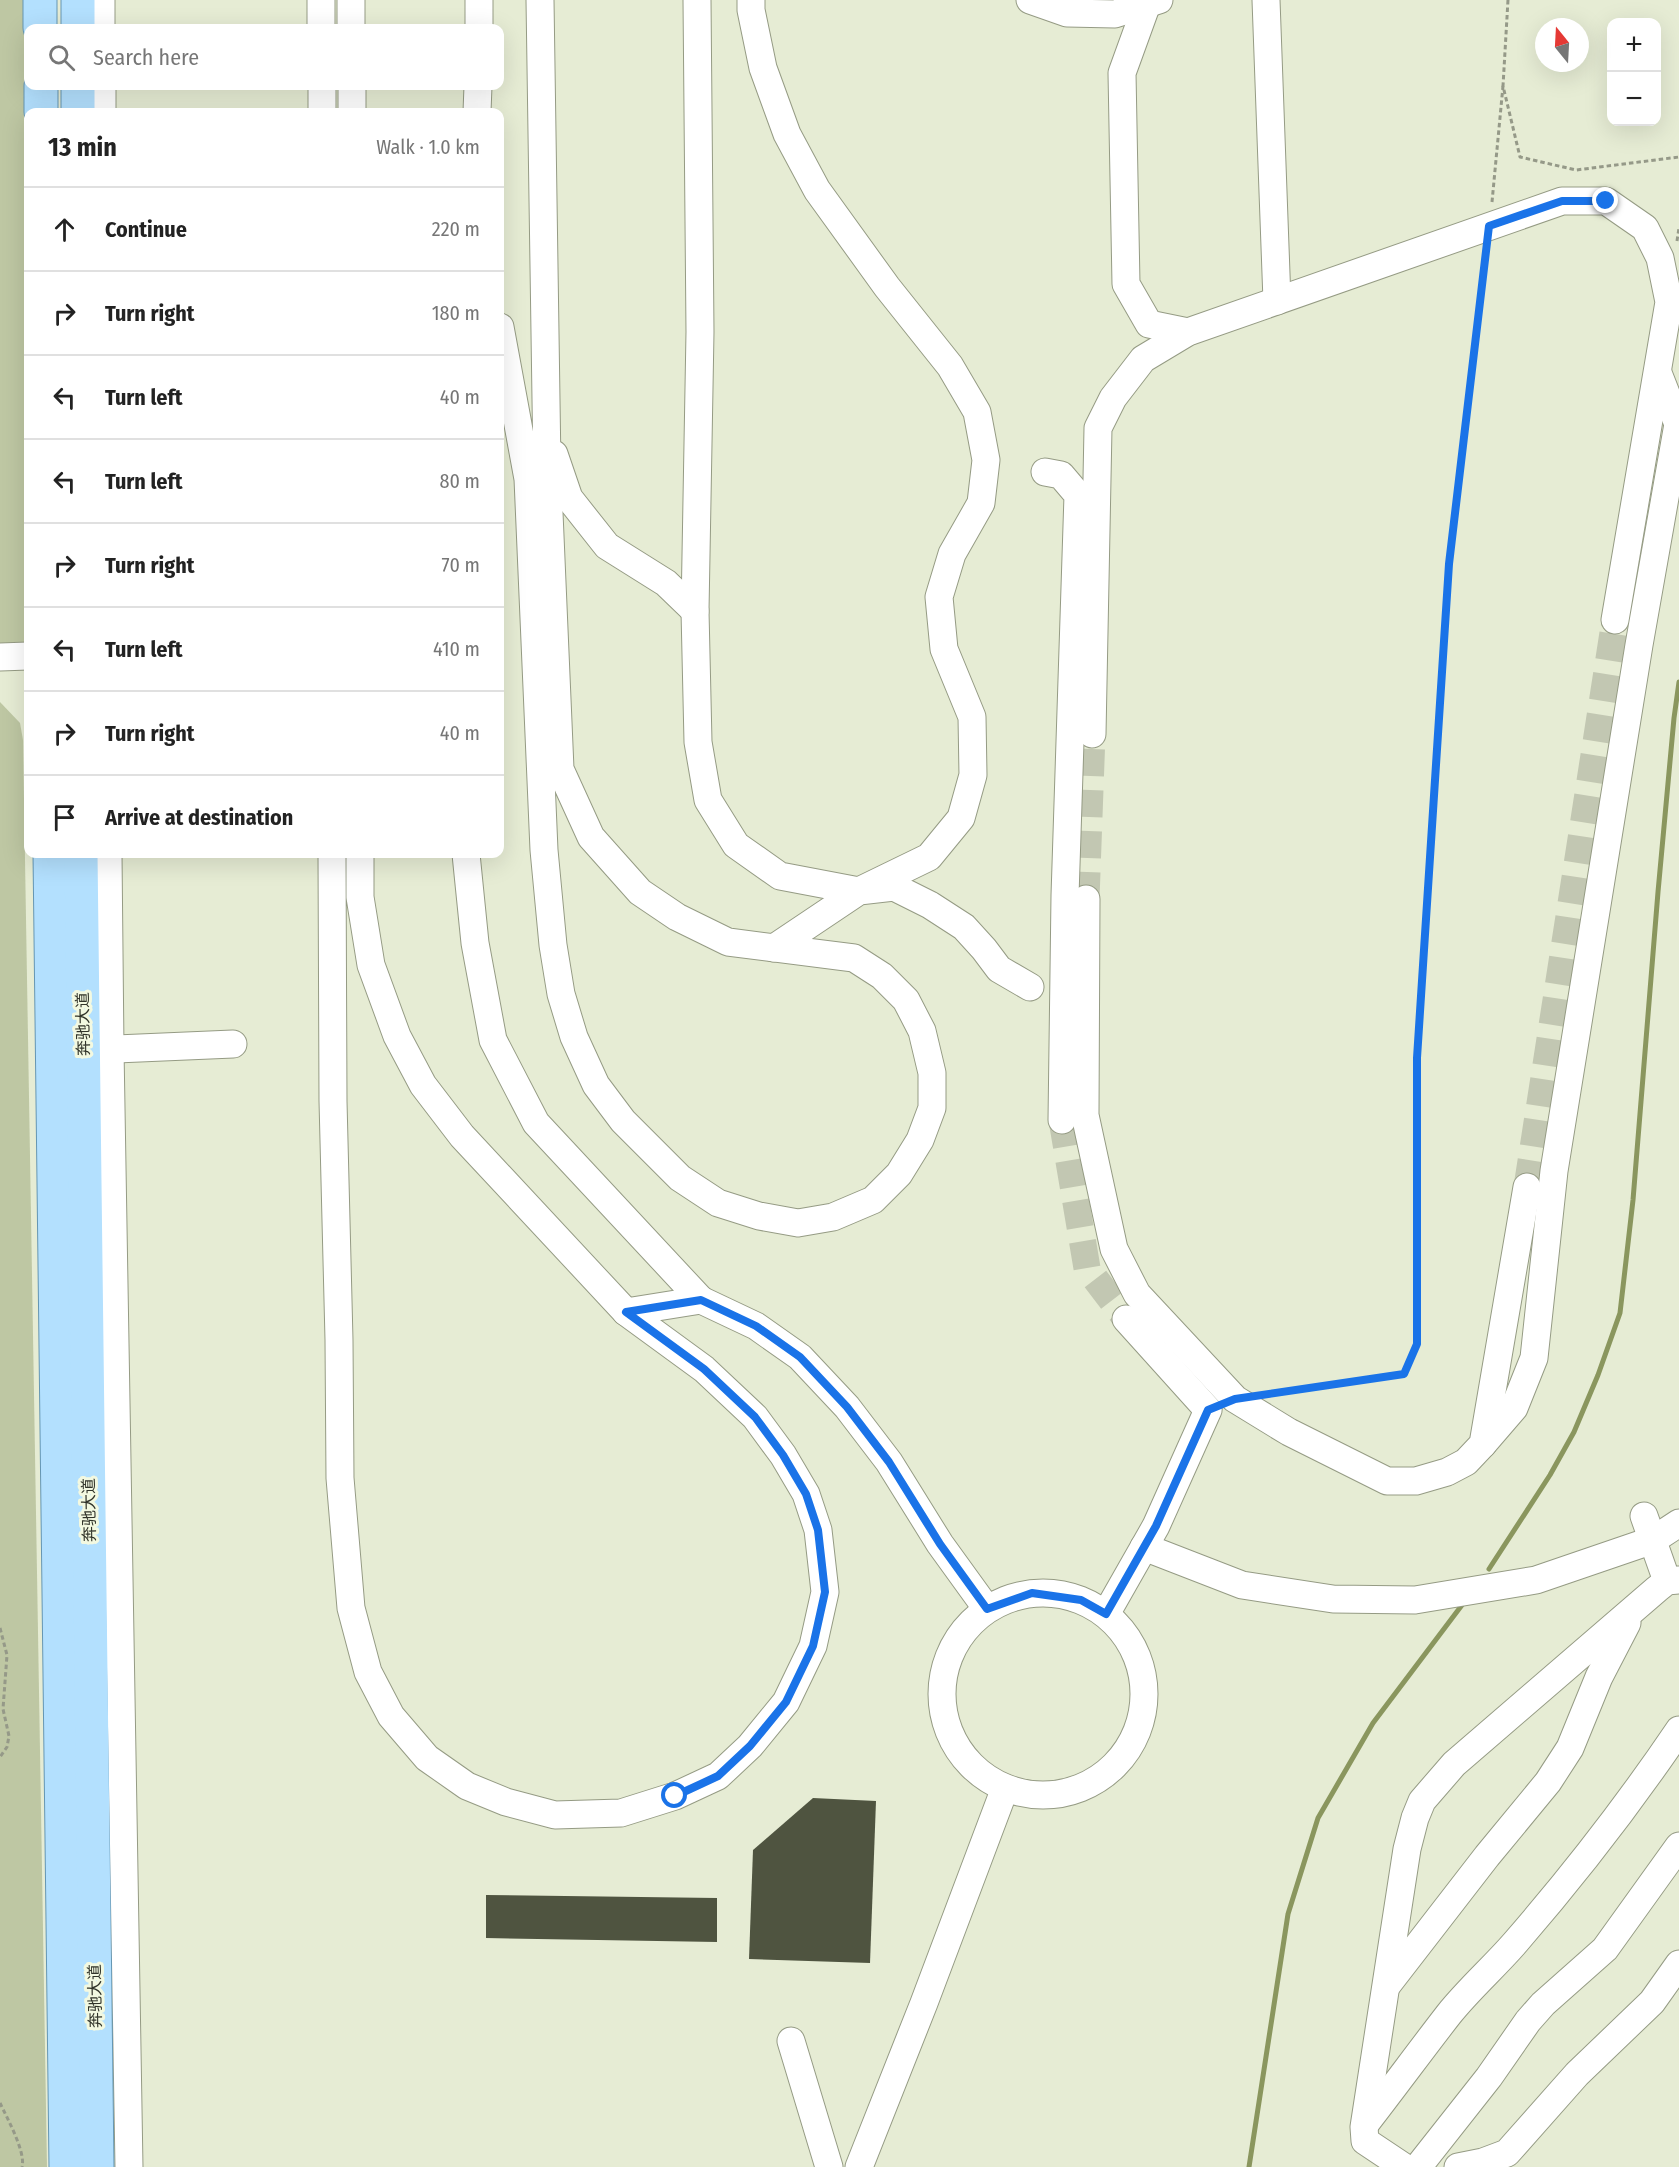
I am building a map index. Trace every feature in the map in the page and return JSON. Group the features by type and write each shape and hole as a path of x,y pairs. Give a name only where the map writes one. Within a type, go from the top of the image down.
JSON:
{"main road":[{"path":"40,0 40,24"},
{"path":"78,0 78,24"},
{"path":"41,90 41,108"},
{"path":"78,90 78,108"},
{"name":"奔驰大道","path":"50,858 66,2167"},
{"name":"奔驰大道","path":"95,863 112,2065 97,2167"}],"street":[{"path":"101,0 101,24"},
{"path":"321,0 321,24"},
{"path":"351,0 351,24"},
{"path":"479,0 479,24"},
{"path":"504,349 528,479 543,850 553,945 561,994 574,1037 596,1085 623,1121 680,1178 718,1203 759,1216 798,1223 833,1217 873,1200 899,1174 920,1140 932,1108 932,1073 922,1031 906,1000 882,976 854,958 728,942 677,917 640,892 591,837 560,769 546,429 540,0"},
{"path":"697,0 700,332 695,611 698,742 708,800 736,845 780,876 858,891 894,887 930,905 963,927 999,969 1030,987"},
{"path":"751,0 763,68 787,134 817,190 887,287 950,366 976,412 986,460 981,504 952,554 939,597 944,649 972,717 973,775 961,818 929,857 858,891 774,948"},
{"path":"1030,0 1067,13 1115,14 1154,2"},
{"path":"1266,0 1277,301"},
{"path":"1154,2 1122,73 1126,284 1149,324 1188,332"},
{"path":"102,90 102,108"},
{"path":"322,90 322,108"},
{"path":"352,90 352,108"},
{"path":"477,108 478,90"},
{"path":"1092,734 1098,428 1113,399 1143,359 1188,332 1562,201 1606,201 1645,228 1660,258 1669,302 1615,620"},
{"path":"1086,898 1086,1115 1114,1249 1137,1294 1235,1399 1289,1432 1387,1481 1416,1481 1447,1472 1466,1462 1514,1408 1534,1358 1556,1159 1639,645 1678,424 1657,372"},
{"path":"546,429 569,498 607,546 666,583 695,611"},
{"path":"1044,472 1061,476 1078,495 1096,527"},
{"path":"1062,1120 1065,896 1078,495"},
{"path":"0,657 24,656"},
{"path":"332,858 333,1101 340,1478 351,1608 368,1672 391,1716 428,1758 467,1786 506,1802 555,1815 621,1813 675,1796 718,1776 750,1746 786,1702 813,1646 825,1592 818,1530 806,1494 783,1455 755,1417 704,1369 626,1312 462,1136 423,1085 397,1036 371,965 360,897 360,858"},
{"path":"466,858 475,943 493,1040 536,1123 701,1300 756,1326 800,1357 816,1373 847,1407 889,1462 940,1544 987,1609"},
{"path":"97,1050 233,1044"},
{"path":"1483,1444 1527,1187"},
{"path":"626,1312 701,1300"},
{"path":"1126,1319 1208,1410"},
{"path":"1106,1614 1156,1526 1208,1410 1235,1399"},
{"path":"1144,1547 1242,1585 1333,1599 1415,1600 1536,1580 1649,1528 1679,1523"},
{"path":"1404,2167 1365,2141 1364,2127 1407,1849 1415,1818 1422,1801 1454,1764 1634,1610 1673,1581 1649,1528"},
{"path":"1032,1593 1081,1600 1106,1614 1122,1630 1140,1664 1144,1700 1137,1732 1116,1764 1079,1789 1037,1795 1005,1788 987,1779 967,1762 949,1734 941,1700 945,1667 957,1639 987,1609 1032,1593"},
{"path":"1387,1985 1487,1856 1548,1782 1570,1748 1599,1677 1634,1610"},
{"path":"1364,2127 1449,2014 1474,1984 1513,1945 1568,1878 1656,1764 1679,1730"},
{"path":"859,2167 1005,1788"},
{"path":"1419,2167 1489,2077 1528,2021 1543,2004 1605,1949 1679,1846"},
{"path":"1458,2167 1483,2162 1507,2153 1577,2074 1652,2002 1679,1964"},
{"path":"791,2041 829,2167"},
{"path":"112,2065 129,2167"}],"path":[{"path":"1235,1399 1404,1374 1417,1344 1417,1058 1449,564 1489,226 1503,86 1508,0"},
{"path":"1503,86 1520,157 1576,170 1679,157"},
{"path":"0,1628 7,1655 3,1709 9,1736 7,1747 0,1757"},
{"path":"0,2103 21,2149 24,2163 22,2167"}],"green space":[{"path":"0,0 40,0 30,24 24,24 24,90 28,90 28,108 24,108 24,656 0,657"},
{"path":"0,702 20,723 23,740 47,2167 0,2167"}],"building":[{"path":"813,1798 876,1801 870,1963 749,1959 753,1850"},
{"path":"486,1895 717,1898 717,1942 486,1938"}],"waterway":[{"path":"1489,1569 1550,1475 1574,1432 1598,1375 1620,1313 1633,1200 1658,892 1679,682"},
{"path":"1249,2167 1288,1914 1318,1818 1373,1723 1465,1601"}],"tunnel":[{"path":"1527,1187 1615,620"},
{"path":"1086,899 1092,734"},
{"path":"1062,1120 1087,1268 1126,1319"}],"route":[{"path":"675,1796 718,1776 750,1746 786,1702 813,1646 825,1592 818,1530 806,1494 783,1455 755,1417 704,1369 626,1312 701,1300 756,1326 800,1357 847,1407 889,1462 940,1544 987,1609 1032,1593 1081,1600 1106,1614 1156,1526 1208,1410 1235,1399 1404,1374 1417,1344 1417,1058 1449,564 1489,226 1562,201 1606,201"}]}
